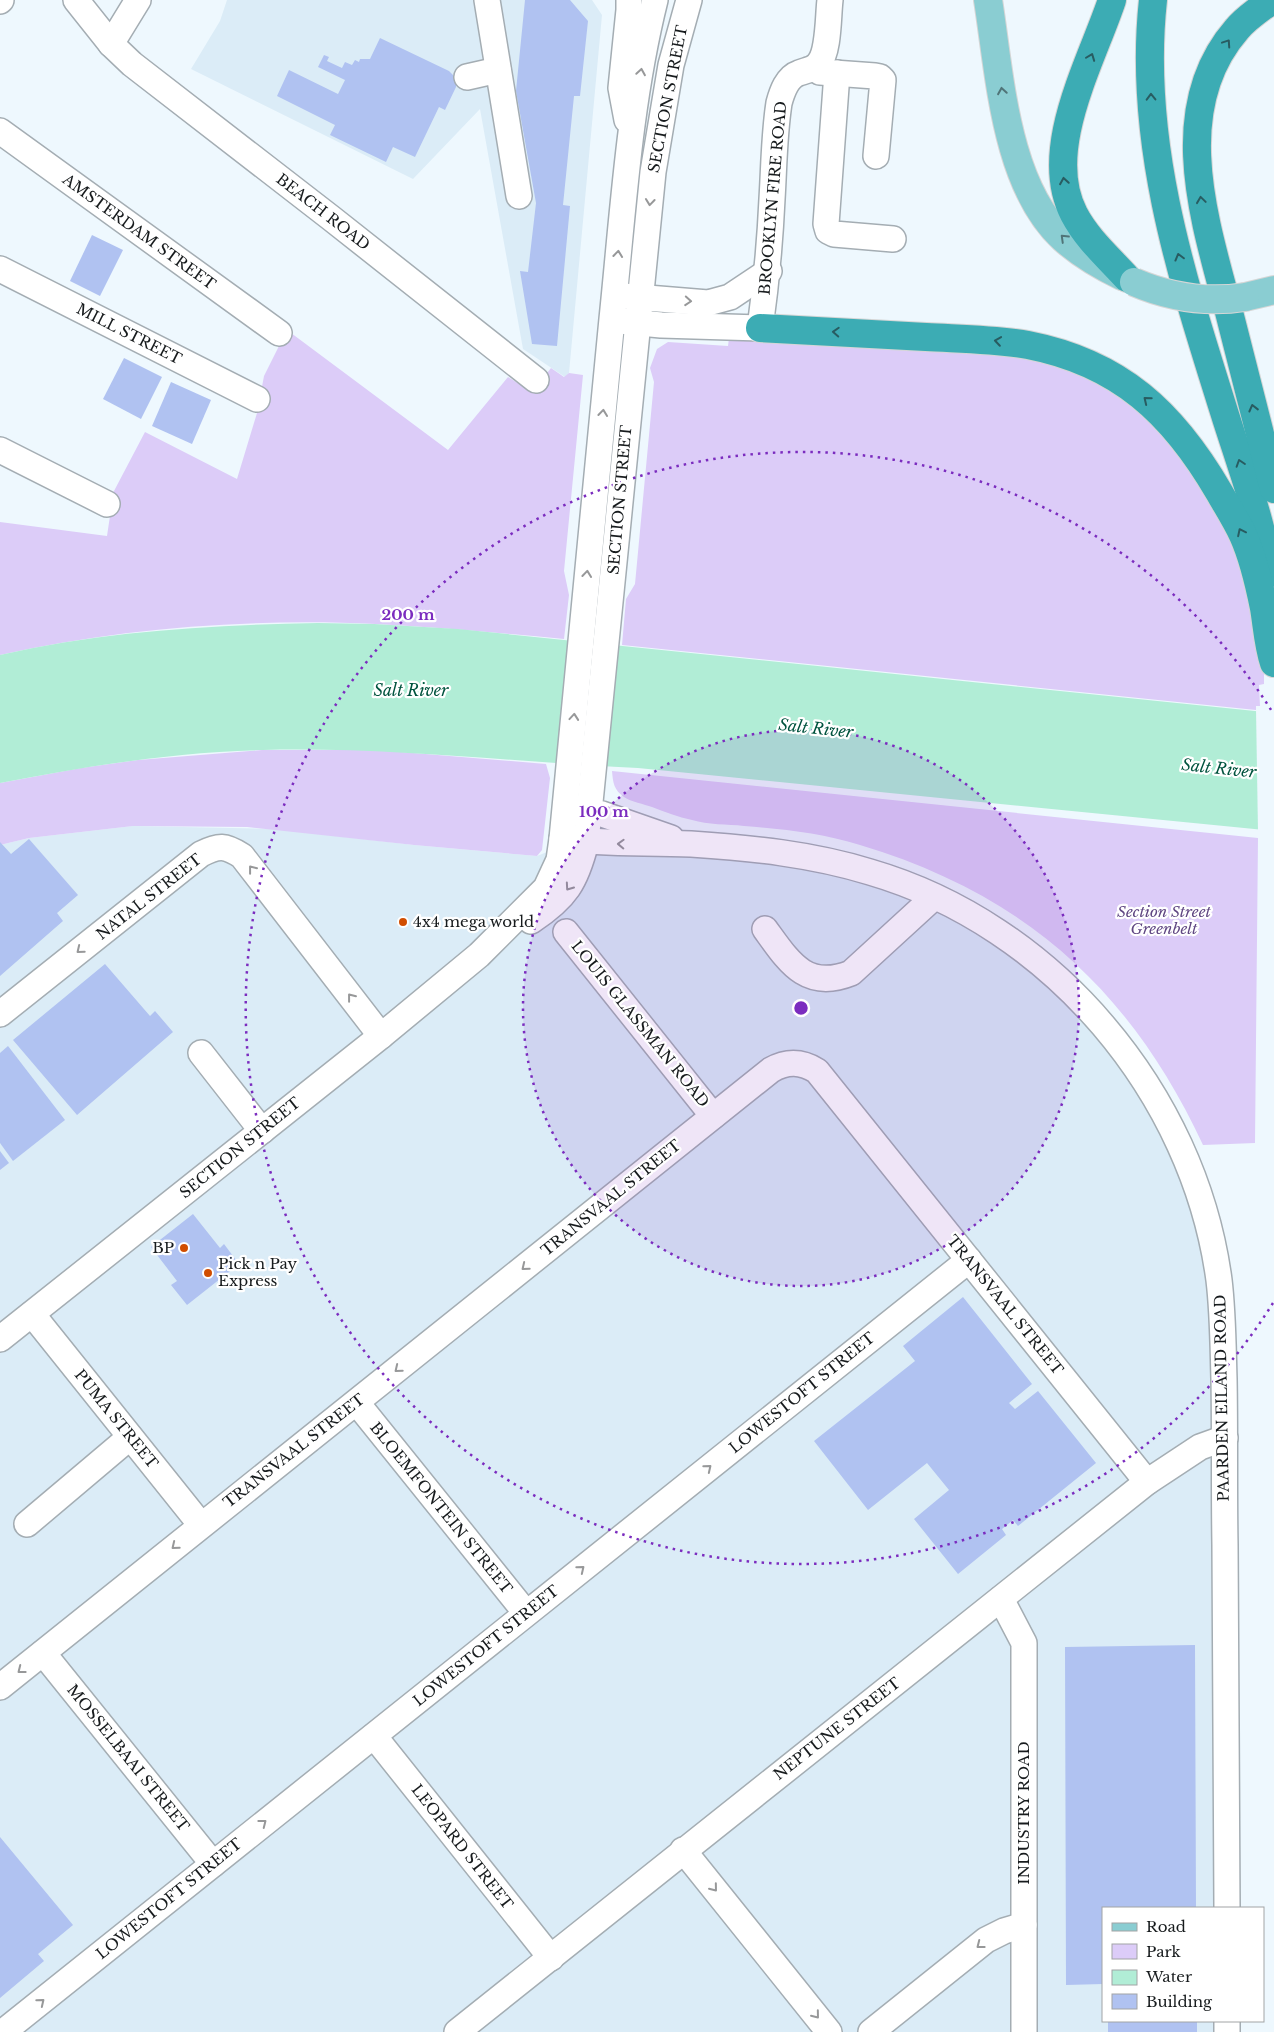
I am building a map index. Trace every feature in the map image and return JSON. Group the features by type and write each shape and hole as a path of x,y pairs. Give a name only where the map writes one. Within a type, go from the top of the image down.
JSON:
{"highway":[{"path":"1112,0 1068,122 1062,162 1064,182 1074,212 1093,241 1131,280"},
{"path":"1153,0 1150,59 1151,108 1155,150 1166,209 1182,271 1217,388 1265,539 1274,594"},
{"path":"1272,0 1238,28 1214,64 1205,87 1197,142 1198,172 1208,239 1274,489"},
{"path":"760,328 962,338 1028,345 1057,352 1095,367 1132,388 1152,405 1190,446 1243,535 1252,560 1261,597 1270,652 1274,663"}],"main road":[{"path":"988,0 1008,129 1024,179 1036,204 1063,238 1102,266 1148,288 1212,300 1245,297 1274,290"}],"street":[{"name":"BEACH ROAD","path":"76,0 111,44 132,64 536,380"},
{"path":"111,44 138,0"},
{"path":"487,0 519,196"},
{"path":"629,0 630,10 621,88 631,138"},
{"name":"SECTION STREET","path":"0,1339 381,1036 479,955 545,912 561,898 572,884 579,867 565,809 582,623 631,138 647,32 655,0"},
{"name":"SECTION STREET","path":"574,841 590,812 653,172 671,65 689,0"},
{"name":"BROOKLYN FIRE ROAD","path":"760,328 768,270 776,128 780,104 783,90 790,79 798,73 808,71 818,65 824,55 830,0"},
{"path":"467,77 498,70"},
{"path":"808,71 875,76 883,80 876,156"},
{"path":"838,73 826,224 828,231 834,234 893,239"},
{"name":"AMSTERDAM STREET","path":"0,131 279,334"},
{"name":"MILL STREET","path":"0,269 257,399"},
{"path":"614,296 708,303 730,297 768,270"},
{"path":"612,320 637,324 760,328"},
{"path":"0,450 107,504"},
{"name":"PAARDEN EILAND ROAD","path":"565,809 602,814 687,844"},
{"name":"PAARDEN EILAND ROAD","path":"574,841 687,844 751,849 814,858 872,872 934,897 975,917 1007,937 1067,987 1086,1005 1116,1041 1134,1065 1166,1116 1198,1188 1209,1229 1219,1279 1223,1330 1227,1907"},
{"name":"NATAL STREET","path":"0,1014 201,854 214,848 229,848 242,856 381,1036"},
{"path":"765,929 790,964 809,975 821,979 835,979 851,973 934,897"},
{"name":"LOUIS GLASSMAN ROAD","path":"566,932 713,1116"},
{"path":"201,1053 262,1131"},
{"name":"TRANSVAAL STREET","path":"0,1687 713,1116 780,1065 795,1063 809,1066 817,1071 1147,1482"},
{"name":"LOWESTOFT STREET","path":"3,2032 969,1260"},
{"name":"PUMA STREET","path":"32,1314 201,1525"},
{"name":"BLOEMFONTEIN STREET","path":"357,1403 526,1613"},
{"path":"27,1524 130,1437"},
{"name":"NEPTUNE STREET","path":"457,2032 1147,1482 1200,1447 1225,1438"},
{"name":"INDUSTRY ROAD","path":"1001,1599 1024,1643 1024,2032"},
{"name":"MOSSELBAAI STREET","path":"43,1653 213,1864"},
{"name":"LEOPARD STREET","path":"374,1736 550,1958"},
{"path":"684,1850 829,2032"},
{"path":"871,2032 986,1940 1004,1931 1024,1925"}],"shaded area":[{"path":"227,0 592,0 602,15 569,373 565,377 523,349 480,109 413,179 191,69 220,21"},
{"path":"133,826 275,829 414,845 537,856 597,832 751,850 932,896 1108,1032 1206,1223 1235,1907 1102,1907 1102,2022 1237,2022 1237,2032 0,2032 0,845 29,838"}],"green space":[{"path":"287,330 448,450 508,377 532,392 551,368 564,377 569,373 583,375 564,571 569,595 564,639 399,625 329,623 234,624 186,627 92,638 0,655 0,522 107,536 110,516 104,510 145,432 237,479 257,413 264,376"},
{"path":"729,338 973,351 1021,357 1068,369 1109,388 1159,425 1229,524 1264,656 1264,684 1259,685 1260,706 1256,706 1256,710 622,645 626,599 635,584 654,382 650,368 657,349 668,342 728,346"},
{"path":"262,750 377,750 546,764 550,778 542,850 537,856 247,827 133,826 29,838 0,845 0,783 138,760"},
{"name":"Section Street Greenbelt","path":"612,771 1258,838 1255,1143 1203,1145 1174,1090 1142,1040 1106,995 1066,955 1022,921 973,891 919,866 846,841 788,830 704,823 634,802 618,792"}],"water":[{"name":"Salt River","path":"318,623 458,629 1274,713 1274,831 638,768 357,751 230,751 98,766 0,783 0,655 79,640 158,631 238,625"}],"pier":[{"path":"1256,708 1274,710 1274,833 1258,832"}],"building":[{"path":"525,0 570,0 588,21 580,96 574,96 563,205 570,206 557,346 532,344 520,271 528,272 536,203 516,91"},
{"path":"380,38 449,71 456,78 456,87 445,110 439,107 415,157 393,147 386,162 330,135 335,125 277,96 289,70 338,94 345,80 318,67 324,55 329,57 327,61 342,68 345,62 352,65 355,60 359,62 360,59 370,59"},
{"path":"92,235 123,250 100,296 70,281"},
{"path":"124,358 162,377 141,419 103,399"},
{"path":"171,382 211,400 192,444 152,426"},
{"path":"29,839 78,895 57,913 63,921 0,976 0,842 11,854"},
{"path":"105,964 150,1016 155,1011 173,1032 77,1115 13,1040"},
{"path":"8,1046 65,1120 13,1161 0,1143 0,1053"},
{"path":"0,1151 9,1163 0,1170"},
{"path":"193,1214 220,1248 224,1244 239,1264 187,1305 171,1285 177,1281 151,1247"},
{"path":"963,1297 1032,1384 1009,1403 1015,1409 1038,1391 1096,1463 1018,1526 1013,1520 1002,1529 1006,1535 958,1574 914,1519 949,1490 927,1463 868,1510 814,1441 915,1361 903,1346"},
{"path":"1195,1645 1196,1907 1102,1907 1102,1984 1066,1985 1065,1647"},
{"path":"0,1837 73,1925 38,1954 44,1961 0,1998"},
{"path":"1108,2022 1197,2022 1197,2032 1108,2032"}],"place":[{"name":"4x4 mega world","path":"403,922"},
{"name":"BP","path":"184,1248"},
{"name":"Pick n Pay Express","path":"208,1273"}]}
